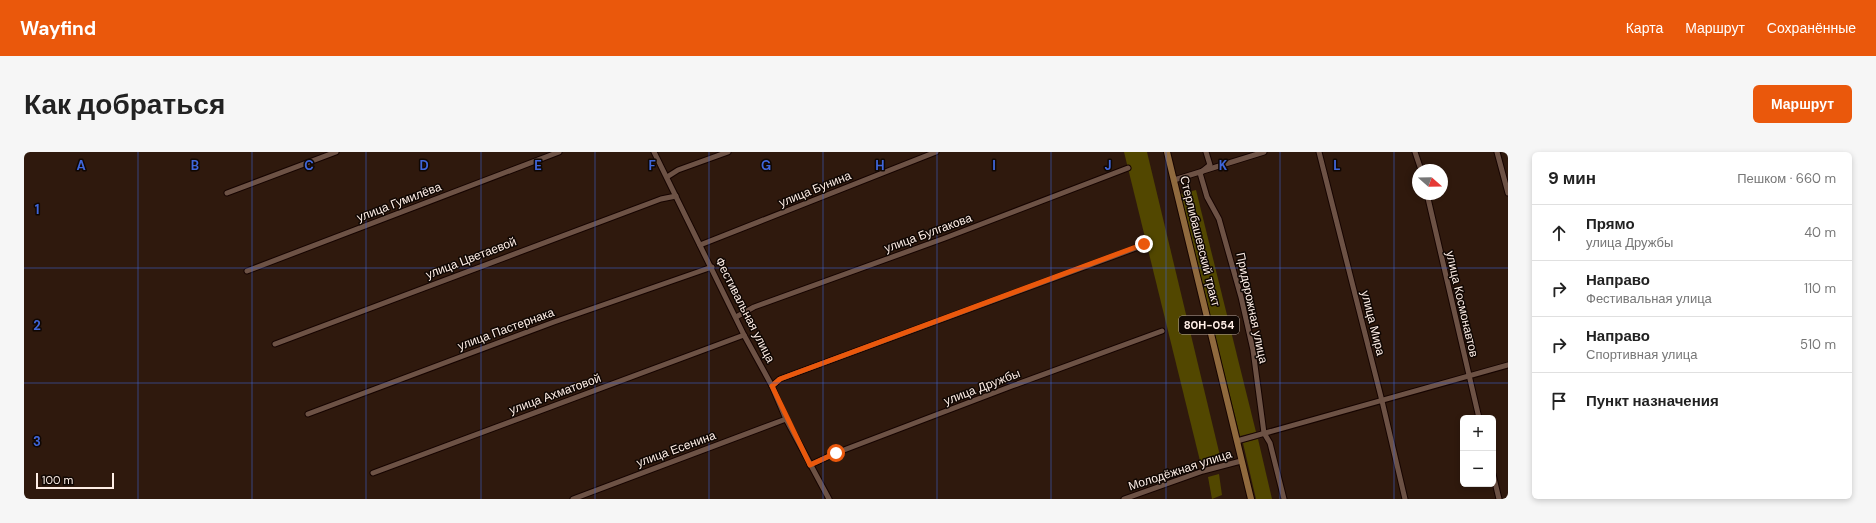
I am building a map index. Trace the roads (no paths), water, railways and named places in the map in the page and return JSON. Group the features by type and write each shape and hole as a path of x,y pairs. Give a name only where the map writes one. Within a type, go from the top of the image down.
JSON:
{"main road":[{"name":"Стерлибашевский тракт","path":"1166,152 1251,499"}],"street":[{"path":"227,193 336,152"},
{"name":"улица Гумилёва","path":"247,271 559,152"},
{"name":"Фестивальная улица","path":"654,152 712,267 744,335 772,386 786,419 829,499"},
{"path":"667,177 678,170 728,152"},
{"name":"улица Бунина","path":"700,245 936,152"},
{"path":"1200,173 1210,165 1206,152"},
{"path":"1174,180 1264,152"},
{"name":"улица Мира","path":"1319,152 1382,401 1405,499"},
{"path":"1415,152 1419,164"},
{"path":"1497,152 1508,193"},
{"name":"улица Булгакова","path":"736,317 754,307 945,238 1128,168"},
{"name":"Придорожная улица","path":"1200,173 1207,197 1219,219 1241,298 1253,350 1263,416 1264,433 1270,443 1284,499"},
{"name":"улица Цветаевой","path":"275,344 654,201 676,196"},
{"name":"улица Космонавтов","path":"1428,200 1478,415"},
{"path":"772,386 780,379 1144,244"},
{"name":"улица Пастернака","path":"308,414 554,322 712,267"},
{"name":"улица Дружбы","path":"810,465 880,436 1162,331"},
{"name":"улица Ахматовой","path":"372,473 744,335"},
{"path":"1237,441 1508,365"},
{"name":"улица Есенина","path":"573,499 786,419"},
{"name":"Молодёжная улица","path":"1124,499 1203,471 1241,461"},
{"path":"1496,486 1499,499"}]}
